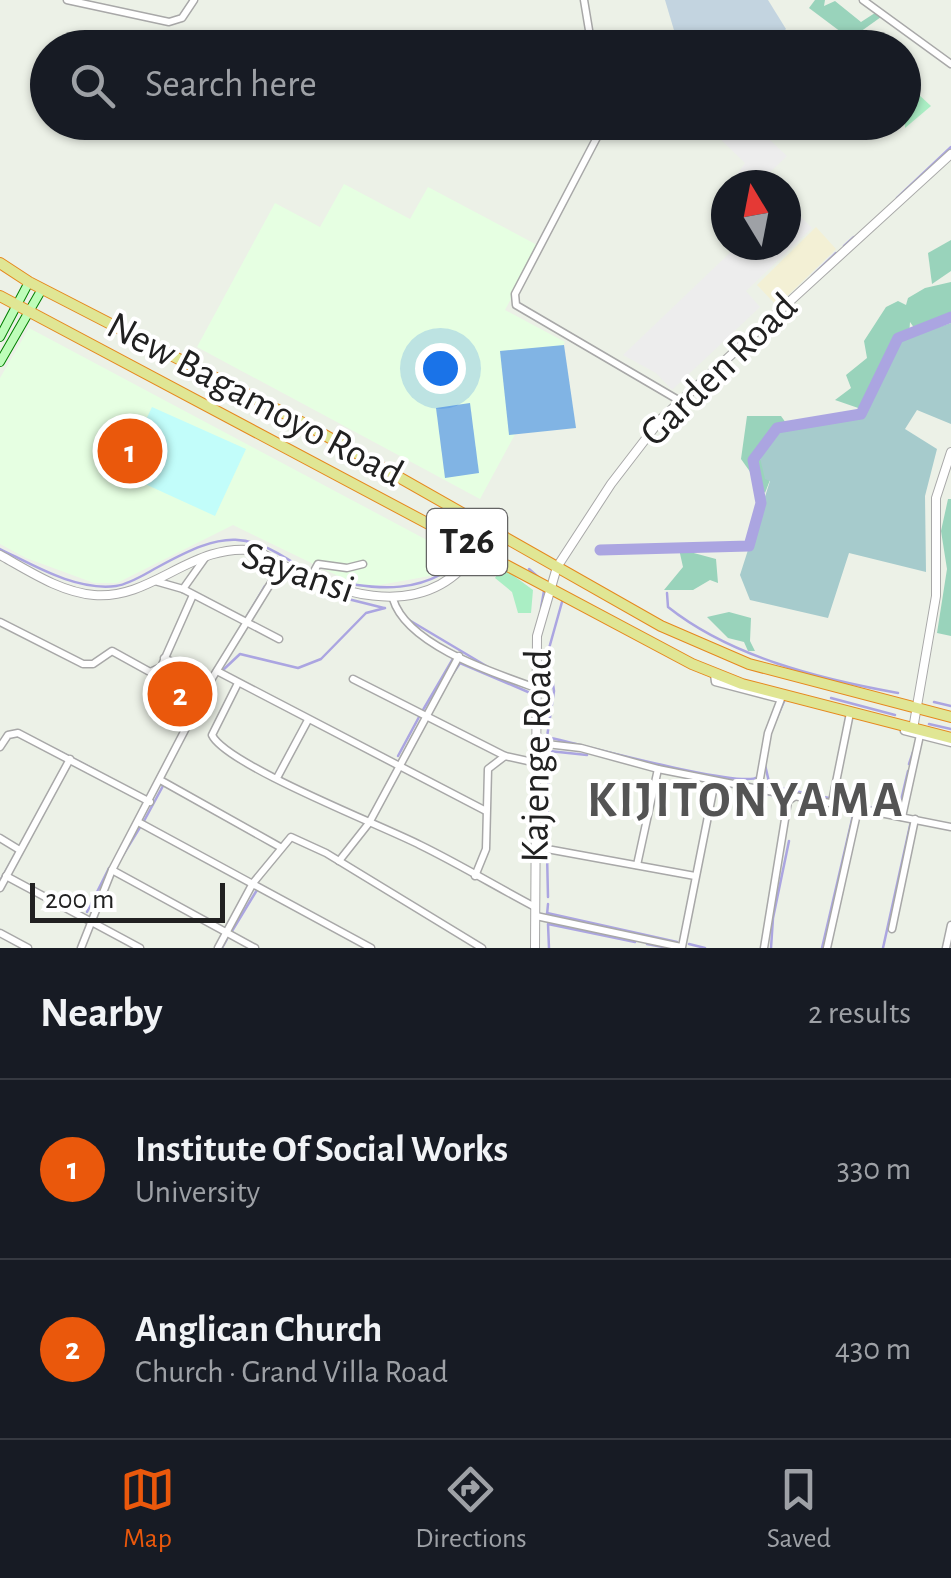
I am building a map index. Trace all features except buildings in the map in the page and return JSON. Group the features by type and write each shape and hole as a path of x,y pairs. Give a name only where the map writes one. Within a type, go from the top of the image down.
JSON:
{"highway":[{"name":"New Bagamoyo Road","path":"0,263 42,289 307,425 662,626 726,656 951,717"},
{"name":"New Bagamoyo Road","path":"0,296 296,457 478,548 714,674 951,741"}],"main road":[{"path":"0,337 29,282"},
{"path":"0,362 42,289"}],"street":[{"path":"67,0 163,22 182,18 194,0"},
{"path":"584,0 589,30"},
{"path":"863,0 904,30"},
{"path":"921,42 951,64"},
{"path":"597,140 516,294 516,305 680,402"},
{"name":"Garden Road","path":"557,566 642,440 951,154"},
{"path":"902,817 938,574 936,498 951,452"},
{"path":"478,548 496,530"},
{"name":"Sayansi","path":"1,558 54,584 94,595 116,594 155,580 209,552 258,551 352,595 393,598 443,580 464,566 478,548"},
{"path":"183,589 209,552"},
{"path":"312,576 318,564 347,568 363,564"},
{"path":"81,948 112,870 162,781 211,680 282,565"},
{"name":"Kajenge Road","path":"536,948 538,636 557,566"},
{"path":"155,580 183,589 280,639"},
{"path":"0,622 86,665 112,651 150,672 161,667 193,595"},
{"path":"393,598 408,621 459,656 493,675 538,690"},
{"path":"339,861 369,823 459,656"},
{"path":"164,658 211,680"},
{"path":"217,671 402,764 486,812"},
{"path":"714,674 715,682 850,714 832,802"},
{"path":"353,679 505,756 539,764"},
{"path":"238,683 212,734 220,746 369,823 423,846 536,912 642,944 683,948 716,781"},
{"path":"758,790 768,732 781,699"},
{"path":"278,776 308,719"},
{"path":"0,747 16,732 150,802"},
{"path":"538,744 581,748 658,769 951,827"},
{"path":"476,876 486,849 488,769 505,756"},
{"path":"0,888 70,759"},
{"path":"637,865 658,769"},
{"path":"162,781 280,847"},
{"path":"764,948 788,801 795,796"},
{"path":"827,948 858,809"},
{"path":"892,929 914,819"},
{"path":"140,823 368,948"},
{"path":"0,838 18,849"},
{"path":"218,948 254,883 280,847 294,838 482,948"},
{"path":"536,847 695,876"},
{"path":"112,870 255,948"},
{"path":"6,876 140,948"},
{"path":"946,948 951,925"},
{"path":"0,933 28,948"}],"shaded area":[{"path":"665,0 768,0 786,29 785,30 674,30"},
{"path":"815,0 825,0 824,6 835,1 861,22 878,11 881,17 863,30 838,30 809,8"},
{"path":"721,140 770,140 787,156 772,170 740,170 745,163"},
{"path":"344,184 410,219 428,187 539,246 505,310 565,342 480,499 197,347 275,203 320,227"},
{"path":"801,217 812,228 801,238"},
{"path":"816,227 836,249 777,306 757,285 782,260 801,260 801,242"},
{"path":"951,240 951,271 932,284 928,253"},
{"path":"722,260 778,260 746,291 760,307 672,390 656,373 623,355"},
{"path":"951,282 951,322 917,332 910,322 909,337 900,340 864,410 835,400 851,388 846,375 867,358 864,341 886,307 898,301 906,305 908,298 925,288"},
{"path":"951,323 951,424 917,410 905,429 937,449 925,496 926,572 849,553 828,618 750,600 740,575 770,481 765,479 760,458 780,432 860,418 900,340"},
{"path":"29,328 455,555 441,574 363,588 233,525 117,583 94,583 26,558 0,544 0,378"},
{"path":"564,345 576,428 509,435 500,351"},
{"path":"470,403 479,473 445,478 436,408"},
{"path":"152,407 246,449 215,516 121,473"},
{"path":"747,416 781,416 791,430 779,431 760,458 770,480 765,493 741,459"},
{"path":"948,499 951,636 937,633 947,569 941,531"},
{"path":"679,549 716,559 718,583 710,580 693,590 664,590 683,567"},
{"path":"729,612 751,618 750,641 755,651 748,651 744,642 728,638 707,617"}],"green space":[{"path":"921,97 931,106 921,114"},
{"path":"502,567 533,590 531,613 518,613 512,592 495,578"}],"waterway":[{"path":"897,198 951,147"},
{"path":"844,246 854,237"},
{"path":"812,276 836,253"},
{"path":"600,550 749,546 761,503 753,460 777,428 861,414 898,338 951,317"},
{"path":"0,549 56,576 101,587 127,583 181,555 219,541 252,542 310,574"},
{"path":"198,556 233,547"},
{"path":"318,577 400,587 438,576 471,549"},
{"path":"529,569 545,583"},
{"path":"270,589 289,572"},
{"path":"246,618 265,586"},
{"path":"320,586 327,589"},
{"path":"331,591 343,597"},
{"path":"541,608 544,591"},
{"path":"667,593 668,607 720,640 777,664 898,693"},
{"path":"348,599 384,608"},
{"path":"562,602 548,652 554,691 547,737 722,777 758,777"},
{"path":"223,670 240,654 298,668 321,659 366,613 385,608"},
{"path":"409,620 488,667"},
{"path":"423,710 454,657"},
{"path":"452,675 460,663 535,695"},
{"path":"831,698 895,715"},
{"path":"774,724 785,699"},
{"path":"934,702 951,706"},
{"path":"398,756 419,717"},
{"path":"929,724 951,729"},
{"path":"55,749 97,771"},
{"path":"547,842 549,751 587,755"},
{"path":"909,764 913,752"},
{"path":"765,765 770,786 829,798"},
{"path":"898,813 908,771"},
{"path":"144,821 164,784"},
{"path":"729,786 776,796"},
{"path":"837,799 882,810"},
{"path":"822,948 854,811 831,806"},
{"path":"883,948 911,821"},
{"path":"123,855 142,824"},
{"path":"771,948 773,918 789,841"},
{"path":"547,853 548,897"},
{"path":"0,881 11,862"},
{"path":"87,912 109,868"},
{"path":"232,931 257,890"},
{"path":"547,915 548,904"},
{"path":"547,913 677,942"},
{"path":"549,948 548,924 635,942"},
{"path":"222,948 227,939"},
{"path":"647,944 668,948"},
{"path":"689,944 705,948"}],"place":[{"name":"Institute Of Social Works","path":"130,451"},
{"name":"Anglican Church","path":"180,694"}],"district":[{"name":"KIJITONYAMA","path":"746,801"}]}
